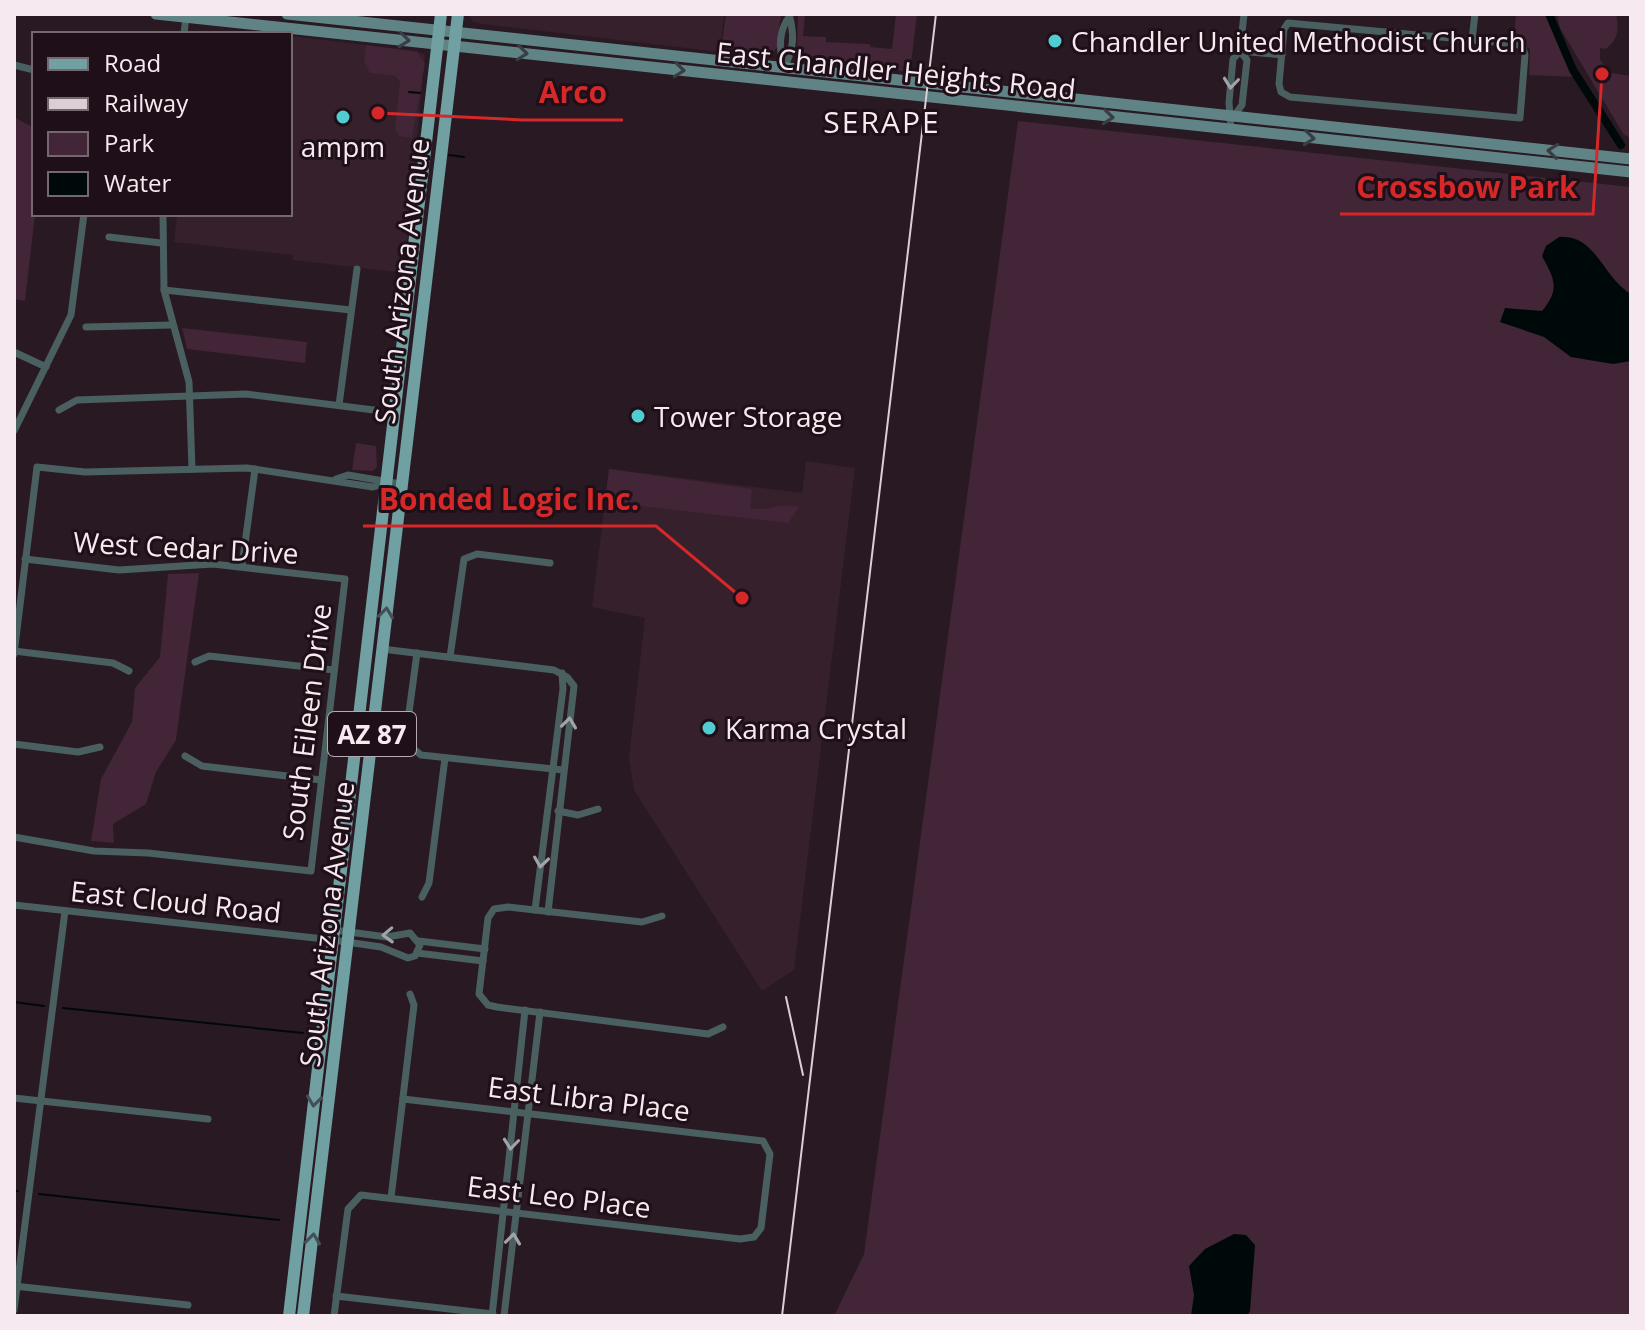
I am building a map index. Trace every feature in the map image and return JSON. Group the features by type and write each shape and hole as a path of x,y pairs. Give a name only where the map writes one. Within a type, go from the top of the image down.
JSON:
{"main road":[{"name":"East Chandler Heights Road","path":"156,14 784,67 1626,158"},
{"name":"East Chandler Heights Road","path":"287,14 438,37"},
{"name":"South Arizona Avenue","path":"303,1316 401,484 441,14"},
{"name":"South Arizona Avenue","path":"289,1316 387,483 458,14"},
{"name":"East Chandler Heights Road","path":"454,38 962,101 1630,172"},
{"path":"962,101 963,87"},
{"path":"1626,158 1630,172"}],"street":[{"path":"1231,130 1233,117 1229,102 1233,59 1240,51 1244,14"},
{"path":"1328,24 1329,14"},
{"path":"1472,40 1475,14"},
{"path":"784,67 780,53 783,26 789,16"},
{"path":"1288,23 1328,24 1523,47 1520,118 1290,97 1281,92 1282,55 1288,23"},
{"path":"1240,51 1282,55"},
{"path":"1233,117 1242,105 1247,60 1240,51"},
{"path":"14,431 71,315 84,216"},
{"path":"163,216 164,290 191,396 192,469"},
{"path":"109,237 161,243"},
{"path":"339,405 357,269"},
{"path":"164,290 351,310"},
{"path":"86,327 172,325"},
{"path":"14,352 46,367"},
{"path":"59,410 77,400 246,394 374,410"},
{"path":"129,671 113,663 14,653 37,467 85,472 255,469 336,479 348,475 401,484"},
{"path":"242,566 255,469"},
{"path":"450,657 461,563 468,556 477,554 550,563"},
{"name":"West Cedar Drive","path":"25,559 119,570 198,564 242,566 345,579"},
{"name":"South Eileen Drive","path":"14,837 94,851 148,853 311,871 345,579"},
{"path":"382,649 562,673 574,686 548,912"},
{"path":"417,653 405,742 416,753 563,770"},
{"path":"195,662 209,656 334,670"},
{"path":"535,910 562,673"},
{"path":"14,744 78,752 100,747"},
{"path":"185,756 202,766 321,780"},
{"path":"422,897 429,883 445,758"},
{"path":"548,811 578,815 598,809"},
{"name":"East Cloud Road","path":"14,905 348,937"},
{"path":"662,916 642,922 535,910 494,909 488,918 479,994 488,1005 708,1034 723,1027"},
{"path":"14,1310 65,911"},
{"path":"348,937 387,937 410,933 419,941 485,949"},
{"path":"348,937 394,951 404,958 417,953 483,961"},
{"path":"417,953 419,941"},
{"path":"391,1198 414,1005 410,994"},
{"path":"492,1315 525,1010"},
{"path":"334,1316 336,1296 505,1316 540,1012"},
{"path":"14,1098 208,1119"},
{"name":"East Libra Place","path":"403,1099 757,1140 767,1147 763,1213 757,1235"},
{"name":"East Leo Place","path":"336,1296 348,1209 354,1198 361,1195 740,1239 757,1235"},
{"path":"16,1287 188,1305"}],"shaded area":[{"path":"468,14 724,14 720,52 482,24 473,22"},
{"path":"292,36 417,51 425,55 404,273 293,260 293,255 174,242 177,216 292,216"},
{"path":"806,461 855,468 794,970 762,991 634,790 629,758 645,618 592,607 609,469 802,493"}],"green space":[{"path":"726,14 781,14 777,48 766,57 721,50"},
{"path":"798,14 805,14 803,36 826,37 826,42 870,44 870,47 892,49 896,14 917,14 910,72 804,58 797,47"},
{"path":"1516,14 1548,14 1575,77 1529,75 1530,49 1514,38"},
{"path":"1557,14 1616,14 1616,37 1606,49 1600,48 1600,60 1611,73 1631,76 1631,138 1624,135 1560,28"},
{"path":"366,45 417,52 425,63 412,138 399,136 395,130 400,81 395,76 370,73 364,62"},
{"path":"14,117 32,127 32,216 35,216 25,301 14,299"},
{"path":"1018,121 1631,187 1631,1313 1625,1316 834,1316 864,1254"},
{"path":"182,328 307,342 305,363 187,349"},
{"path":"356,443 376,446 377,467 373,471 352,470"},
{"path":"609,469 752,489 750,508 799,507 788,523 605,502"},
{"path":"199,573 176,740 156,772 146,804 113,824 114,843 91,841 101,779 132,722 135,688 160,657 168,574"}],"water":[{"path":"1559,237 1572,238 1591,249 1621,287 1631,294 1631,361 1613,364 1571,357 1544,337 1500,322 1505,308 1542,311 1548,303 1554,284 1542,256 1546,246"},
{"path":"1234,1234 1246,1235 1255,1245 1250,1311 1247,1316 1191,1316 1194,1295 1189,1266 1205,1249"}],"waterway":[{"path":"1549,14 1573,70 1621,145"},
{"path":"409,92 420,93"},
{"path":"449,155 464,157"},
{"path":"14,1002 44,1006"},
{"path":"63,1008 303,1033"},
{"path":"39,1194 279,1220"}],"railway":[{"path":"782,1316 936,14"},
{"path":"786,997 803,1075"}],"place":[{"name":"Chandler United Methodist Church","path":"1055,41"},
{"name":"Crossbow Park","path":"1602,74"},
{"name":"Arco","path":"378,113"},
{"name":"ampm","path":"343,117"},
{"name":"Tower Storage","path":"638,416"},
{"name":"Bonded Logic Inc.","path":"742,598"},
{"name":"Karma Crystal","path":"709,728"}],"district":[{"name":"SERAPE","path":"882,121"}]}
